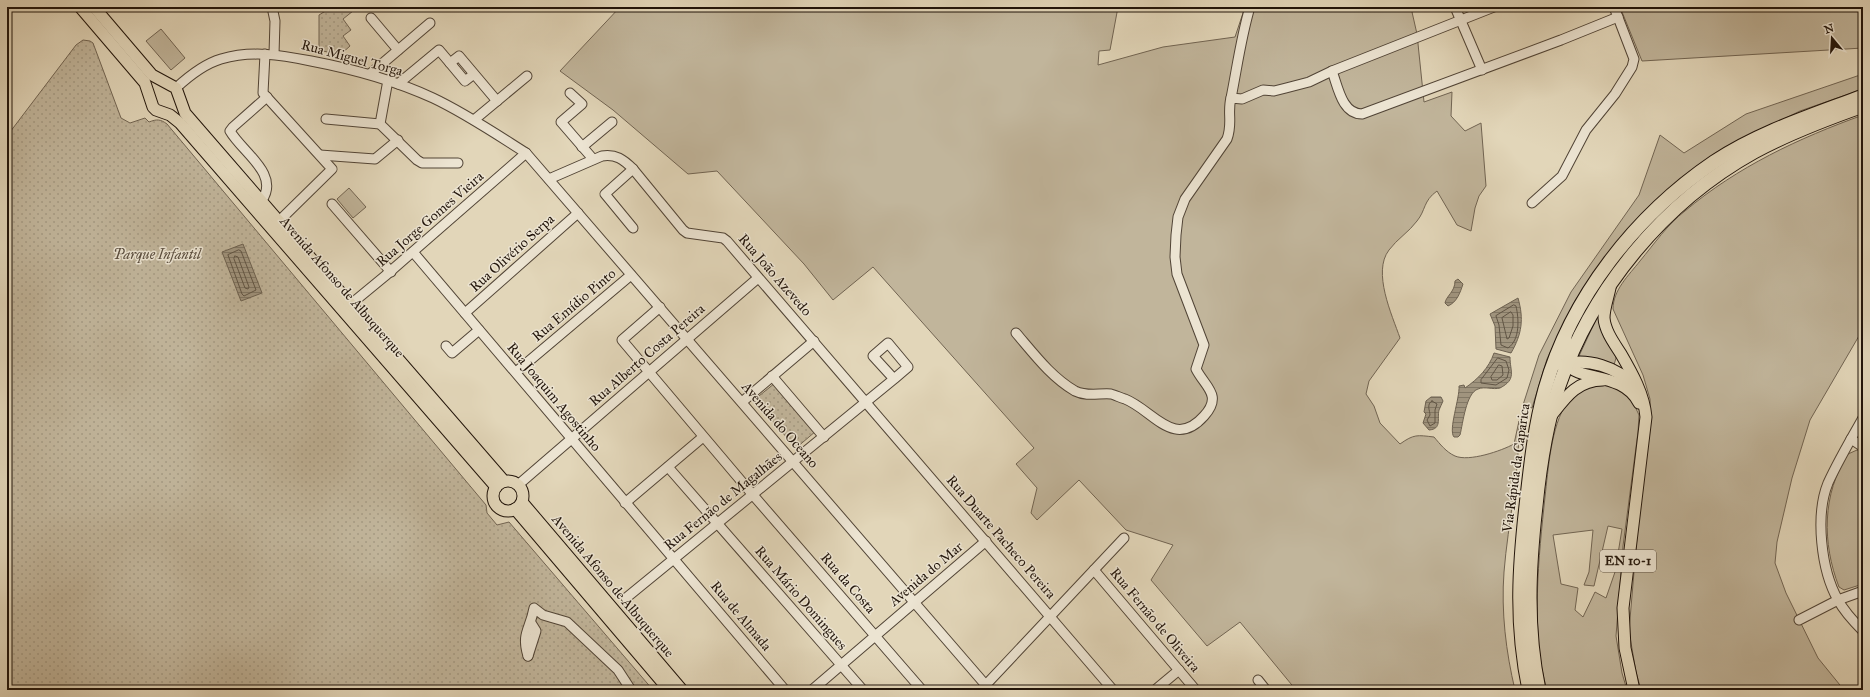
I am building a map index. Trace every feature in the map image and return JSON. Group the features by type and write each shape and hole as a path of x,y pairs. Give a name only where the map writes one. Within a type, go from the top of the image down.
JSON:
{"highway":[{"name":"Via Rápida da Caparica","path":"1529,690 1520,625 1519,570 1530,466 1536,428 1546,388 1567,333 1589,293 1616,255 1642,223 1673,194 1715,162 1745,144 1779,128 1863,96"},
{"name":"Via Rápida da Caparica","path":"1539,690 1530,625 1529,572 1542,460 1550,417 1572,367 1588,321 1611,283 1636,250 1661,223 1693,194 1722,172 1752,153 1785,136 1863,106"}],"main road":[{"name":"Avenida Afonso de Albuquerque","path":"80,7 145,83 149,99 153,107 174,118 181,125 500,484"},
{"path":"94,7 152,75 156,79 174,89 179,102 174,110 161,112"},
{"path":"149,99 153,87 162,83 174,89"},
{"name":"Avenida Afonso de Albuquerque","path":"174,89 185,113 351,304 500,484"},
{"name":"EN 10-1","path":"1611,283 1604,318 1608,331 1635,380 1644,403 1646,417 1646,431 1623,608 1625,648 1634,690"},
{"path":"1567,333 1565,354 1572,367"},
{"path":"1614,376 1619,360 1617,347"},
{"name":"EN 10-1","path":"1572,367 1587,362 1614,376 1630,390 1638,401 1644,416 1646,431"},
{"path":"1546,388 1554,371 1560,365 1572,367"},
{"name":"EN 10-1","path":"1550,417 1567,395 1580,385 1614,376 1626,377 1633,385 1644,403"},
{"path":"518,485 510,481 500,484 493,497 497,506 505,510 518,505"},
{"name":"Avenida Afonso de Albuquerque","path":"518,485 523,496 518,505"},
{"name":"Avenida Afonso de Albuquerque","path":"518,505 669,690"},
{"name":"Avenida Afonso de Albuquerque","path":"518,505 682,690"}],"street":[{"path":"103,7 109,25"},
{"path":"272,7 275,21 263,93 332,168 279,221"},
{"path":"1016,333 1060,381 1076,392 1084,394 1111,394 1127,400 1169,428 1181,430 1190,428 1201,420 1211,407 1212,396 1210,387 1200,377 1196,369 1204,345 1182,291 1177,274 1175,256 1176,235 1178,217 1185,199 1227,139 1231,128 1229,116 1231,98 1238,65 1238,55 1250,7"},
{"path":"1455,7 1482,70"},
{"path":"1231,98 1242,99 1263,90 1274,91 1309,82 1332,71 1494,7"},
{"path":"1532,203 1562,176 1586,130 1615,94 1632,67 1634,59 1614,7"},
{"path":"1332,71 1346,108 1354,114 1362,114 1482,70 1618,17"},
{"path":"371,18 398,50"},
{"path":"370,74 430,23"},
{"path":"398,84 439,50 450,63 460,56 497,101"},
{"name":"Rua Miguel Torga","path":"174,89 193,73 217,61 238,56 269,54 370,74 433,98 474,120 526,153 549,179"},
{"path":"474,120 527,76"},
{"path":"380,124 388,80"},
{"path":"570,93 582,104 561,122 593,159"},
{"path":"262,200 266,193 267,187 265,176 230,131 232,127 267,97"},
{"path":"326,119 380,124 417,160 422,163 458,163"},
{"path":"582,147 612,122"},
{"path":"320,155 375,159 398,140"},
{"name":"Rua Jorge Gomes Vieira","path":"351,304 390,272 526,153"},
{"name":"Rua João Azevedo","path":"549,179 593,159 610,155 617,156 633,169 683,230 694,234 723,238 866,402"},
{"path":"633,169 605,194 633,228"},
{"name":"Avenida do Oceano","path":"549,179 688,339 986,688"},
{"path":"332,204 390,272"},
{"name":"Rua Olivério Serpa","path":"465,314 578,213"},
{"name":"Rua Joaquim Agostinho","path":"413,252 546,407 674,560"},
{"name":"Rua Emídio Pinto","path":"516,372 631,275"},
{"name":"Rua Alberto Costa Pereira","path":"518,485 758,278"},
{"name":"Rua da Costa","path":"660,307 622,340 703,437 922,690"},
{"path":"446,346 452,353 479,330"},
{"path":"742,402 814,341"},
{"path":"772,376 824,437"},
{"name":"Rua Fernão de Magalhães","path":"626,598 894,380"},
{"name":"Rua Duarte Pacheco Pereira","path":"866,402 1113,690"},
{"path":"1863,418 1828,484 1824,500 1822,542 1830,580 1838,600 1863,631"},
{"path":"625,503 703,437"},
{"path":"1851,439 1863,447"},
{"name":"Rua Mário Domingues","path":"668,467 863,690"},
{"path":"986,688 1050,616 1124,538"},
{"name":"Avenida do Mar","path":"812,690 986,541"},
{"name":"Rua de Almada","path":"674,560 786,690"},
{"name":"Rua Fernão de Oliveira","path":"1094,570 1194,688"},
{"path":"1799,620 1838,600 1863,591"},
{"path":"528,656 524,643 527,629 531,623 534,608 543,616 566,622 618,670 631,690"},
{"path":"1155,690 1179,670"},
{"path":"1258,680 1266,690"}],"green space":[{"path":"332,7 358,7 343,19 351,30 343,36 350,46 340,55 319,50 319,15"},
{"path":"620,7 1118,7 1110,50 1099,51 1098,65 1163,47 1235,37 1245,7 1422,7 1412,12 1417,34 1424,102 1452,92 1451,116 1465,131 1481,123 1486,186 1479,196 1475,208 1471,231 1457,225 1437,191 1429,198 1420,217 1414,225 1389,250 1384,259 1382,270 1383,281 1385,294 1400,338 1369,381 1366,394 1374,406 1380,423 1400,444 1409,438 1416,436 1434,437 1443,448 1455,456 1468,458 1476,457 1501,450 1514,444 1519,421 1518,460 1503,587 1505,632 1515,690 1296,690 1240,622 1207,646 1151,580 1173,545 1126,530 1079,480 1037,520 1031,513 1037,488 1016,464 1034,448 873,267 833,300 804,264 717,171 688,174 613,110 560,71"},
{"path":"1620,7 1863,7 1863,48 1642,61"},
{"path":"161,29 185,58 171,70 146,41"},
{"name":"Parque Infantil","path":"83,40 93,43 121,118 130,123 145,118 149,122 158,120 167,124 486,505 487,513 497,525 509,522 653,690 7,690 7,136 76,45"},
{"path":"1863,74 1863,89 1800,111 1715,153 1663,194 1621,239 1576,299 1547,359 1532,408 1523,405 1539,355 1571,292 1639,195 1660,135 1684,153 1746,114"},
{"path":"1863,115 1863,219 1860,233 1863,243 1863,329 1810,420 1792,478 1777,542 1775,563 1786,593 1818,658 1844,690 1641,690 1636,672 1629,631 1639,513 1651,420 1650,399 1643,375 1613,309 1616,295 1627,277 1667,228 1705,195 1747,167 1770,155 1792,144"},
{"path":"349,188 366,207 353,218 337,199"},
{"path":"1600,311 1616,358 1614,365 1579,356"},
{"path":"775,383 816,431 796,448 754,400"},
{"path":"1609,384 1622,388 1631,398 1639,415 1623,546 1616,636 1622,673 1627,690 1547,690 1539,644 1537,594 1540,543 1551,448 1557,423 1571,398 1580,391","holes":["1608,526 1622,529 1615,572 1606,598 1595,592 1583,617 1575,610 1578,588 1561,584 1553,535 1593,530 1589,572 1584,585 1594,586"]},
{"path":"1857,450 1863,453 1863,584 1844,590 1839,587 1833,570 1827,519 1833,485 1839,469 1848,454"}],"water":[{"path":"243,244 262,293 241,301 222,252"},
{"path":"1458,279 1463,284 1461,291 1456,300 1448,306 1445,303 1446,300 1454,288 1455,281"},
{"path":"1518,298 1521,313 1521,326 1515,346 1511,353 1496,349 1495,326 1490,314"},
{"path":"1494,353 1510,357 1511,378 1500,388 1481,388 1474,392 1468,402 1460,435 1458,437 1454,437 1452,428 1459,386 1464,385 1465,388 1479,377 1489,364"},
{"path":"1431,397 1441,397 1443,401 1439,410 1437,426 1436,428 1429,430 1423,423 1426,414 1424,412 1426,401"}]}
